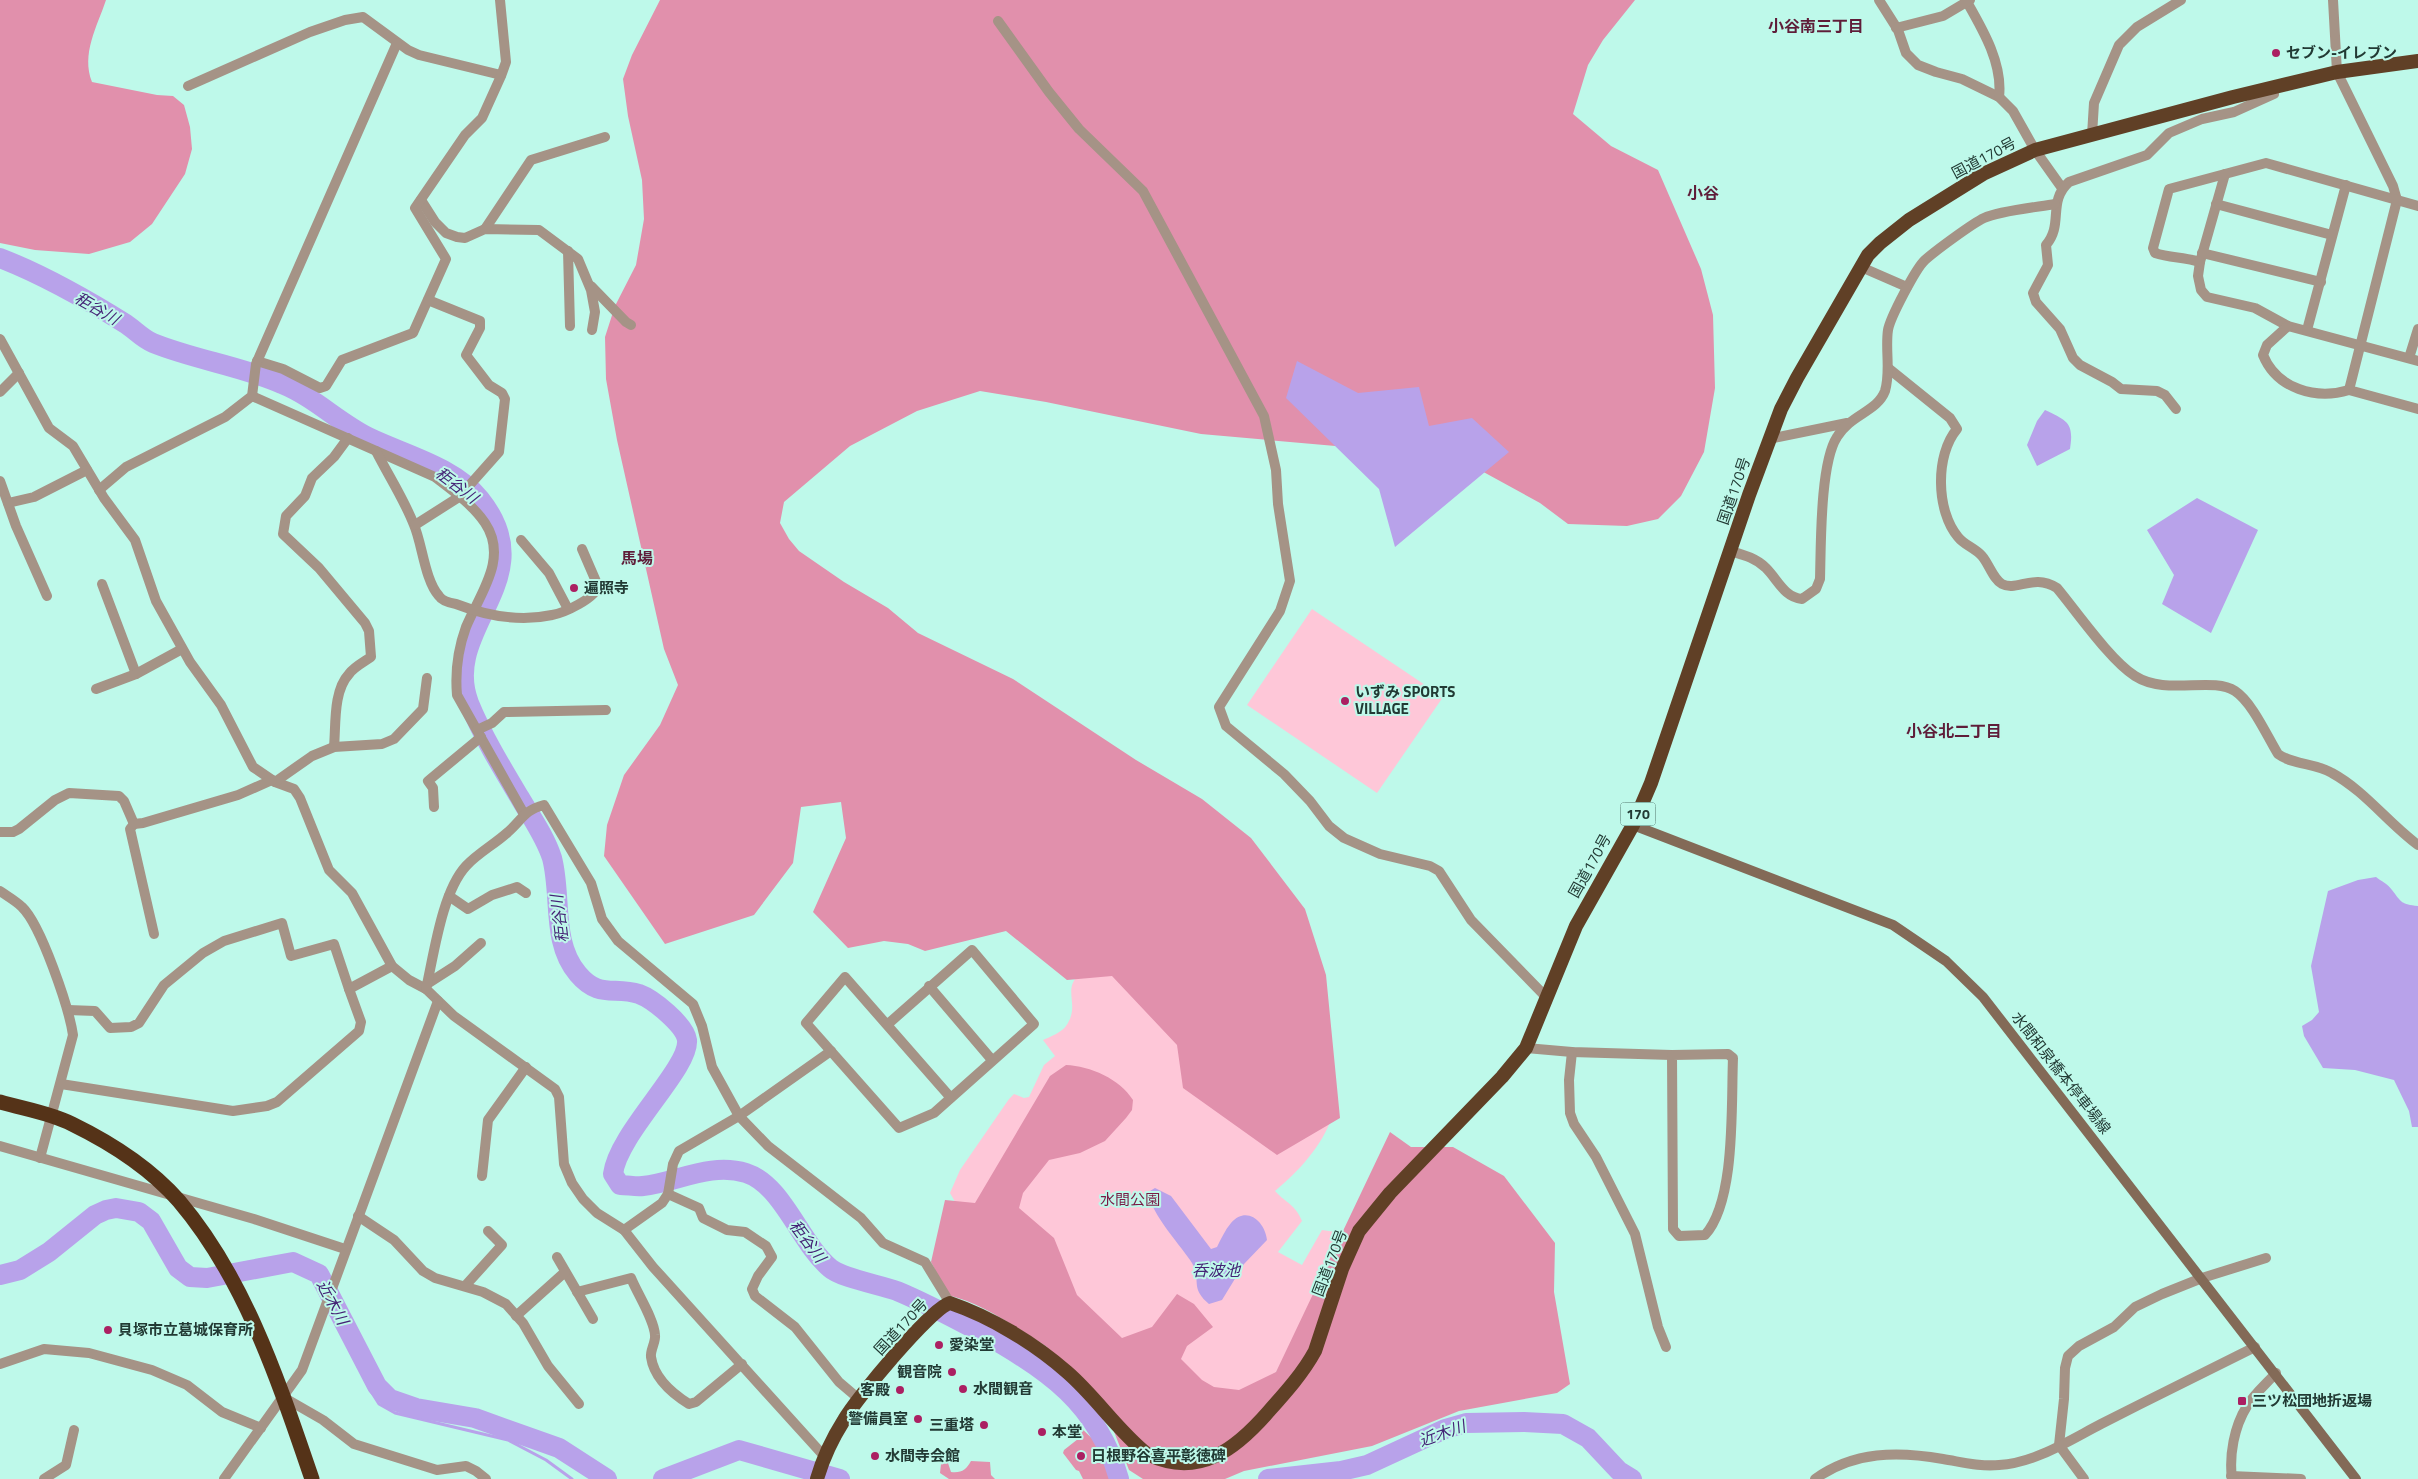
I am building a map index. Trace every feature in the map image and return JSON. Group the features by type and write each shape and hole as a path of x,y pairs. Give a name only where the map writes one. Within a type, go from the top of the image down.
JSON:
{"highway":[{"name":"国道170号","path":"817,1479 823,1459 844,1419 925,1323 947,1304 990,1321 1045,1353 1098,1402 1147,1454 1160,1462 1184,1470 1214,1463 1228,1456 1252,1431 1307,1365 1316,1351 1351,1246 1369,1218 1390,1193 1502,1077 1526,1048 1576,926 1632,825 1654,774 1769,439 1797,378 1861,267 1880,243 1909,220 1983,174 2035,150 2337,72 2418,61"},
{"path":"0,1102 70,1123 111,1145 149,1173 178,1200 222,1263 246,1307 293,1424 312,1479"}],"main road":[{"name":"水間和泉橋本停車場線","path":"1632,825 1893,925 1946,961 1983,998 2276,1373 2356,1479"}],"street":[{"path":"257,362 283,369 320,388 326,386 342,360 412,333 446,259 415,208 465,134 482,118 501,75 506,62 500,0"},
{"path":"1879,0 1896,28 1906,53 1918,65 1962,79 2000,97 2012,111 2035,150 2062,188"},
{"path":"2092,135 2094,103 2120,45 2137,27 2181,0"},
{"path":"2333,0 2337,72 2397,200 2349,390"},
{"path":"1896,28 1943,16 1969,1 1998,69 2001,85 2000,97"},
{"path":"188,86 310,32 345,20 363,17 397,43 419,55 501,75"},
{"path":"998,21 1079,129 1143,191 1264,416 1276,470 1278,504 1290,581 1280,611 1219,707 1226,726 1284,774 1310,801 1329,826 1344,838 1380,854 1430,866 1439,871 1471,920 1547,998"},
{"path":"99,490 126,467 225,418 252,396 257,362 397,43"},
{"path":"2176,409 2165,395 2157,391 2121,389 2080,365 2073,358 2060,329 2036,302 2033,293 2048,265 2046,246 2054,236 2056,228 2055,204 2062,188 2069,182 2147,155 2169,132 2202,119 2234,112 2274,94 2273,87"},
{"path":"486,229 531,160 605,137"},
{"path":"2320,282 2201,258 2169,257 2155,253 2153,248 2169,189 2266,163 2346,184 2418,206"},
{"path":"2225,174 2201,258 2198,276 2201,290 2208,297 2255,308 2288,326 2414,360 2418,329"},
{"path":"2308,330 2346,184"},
{"path":"421,200 435,222 446,232 457,237 465,238 486,229 539,230 578,258 589,283 594,312 592,330"},
{"path":"1769,439 1847,423 1877,405 1885,390 1888,368 1888,329 1907,287 1924,260 1984,218 2055,204"},
{"path":"2216,204 2332,235"},
{"path":"568,251 570,326"},
{"path":"1861,267 1907,287"},
{"path":"589,283 631,325"},
{"path":"415,526 460,497 499,452 505,399 502,393 489,384 466,355 480,328 480,322 428,300"},
{"path":"2288,326 2267,345 2263,355 2268,368 2280,378 2299,388 2319,395 2349,390 2418,409"},
{"path":"0,338 49,428 73,446 99,490 135,540 156,602 182,649 221,705 253,767 273,781 294,789 329,870 352,893 392,966 409,980 426,987 454,1016 554,1089 558,1097 564,1164 572,1183 583,1200 598,1213 624,1230 653,1267 742,1364 823,1459"},
{"path":"1888,368 1950,418 1957,429 1948,439 1942,468 1940,490 1942,504 1958,537 1978,552 1997,580 2003,585 2013,586 2034,581 2048,582 2057,588 2120,662 2135,676 2151,684 2180,687 2218,686 2234,690 2244,700 2278,754 2284,759 2319,766 2333,773 2379,808 2399,831 2418,846"},
{"path":"0,392 19,373"},
{"path":"252,396 435,476 460,497 486,524 494,549 490,576 476,612 467,626 460,648 456,676 457,695 524,814"},
{"path":"1730,550 1751,557 1766,568 1785,591 1794,598 1802,599 1816,589 1820,579 1823,499 1827,471 1835,439 1847,423"},
{"path":"334,747 338,699 343,682 349,673 371,657 369,631 319,568 283,534 286,516 305,496 312,478 334,457 348,438"},
{"path":"376,450 415,526 425,562 438,596 476,612 494,615 528,619 556,614 593,596 597,591 598,586 582,549"},
{"path":"8,503 34,497 87,470"},
{"path":"0,480 47,596"},
{"path":"521,540 549,573 568,609"},
{"path":"102,584 136,674"},
{"path":"96,689 136,674 182,649"},
{"path":"134,824 143,824 273,781 312,756 334,747 382,744 394,740 423,709 427,678"},
{"path":"434,807 433,788 428,781 504,712 606,710"},
{"path":"0,832 13,832 19,829 55,800 69,793 120,796 124,800 134,824"},
{"path":"426,987 454,881 467,865 510,831 524,814 544,805 591,883 602,918 618,941 693,1004 702,1026 712,1067 739,1116 768,1146 861,1218 883,1243 925,1262 947,1304"},
{"path":"134,824 130,829 154,934"},
{"path":"449,896 468,909 492,895 517,887 526,893"},
{"path":"0,891 22,907 31,919 57,978 68,1010 73,1035 40,1158"},
{"path":"61,1084 233,1111 267,1106 277,1102 359,1031 361,1022 334,944 291,956 282,923 224,941 203,953 164,985 138,1024 131,1027 110,1028 95,1011 68,1010"},
{"path":"426,987 481,943"},
{"path":"888,1024 972,950 1034,1024 992,1060 951,1098 934,1113 899,1128 806,1022 845,977 951,1098"},
{"path":"349,989 392,966"},
{"path":"929,986 992,1060"},
{"path":"224,1479 302,1370 438,1001"},
{"path":"1526,1048 1572,1052 1672,1055 1728,1054 1733,1058 1729,1157 1720,1210 1714,1226 1705,1235 1679,1236 1673,1229 1672,1055"},
{"path":"624,1230 662,1203 668,1194 673,1164 679,1152 739,1116 831,1051"},
{"path":"1572,1052 1569,1080 1570,1113 1574,1124 1608,1179 1634,1234 1658,1328 1666,1347"},
{"path":"482,1176 488,1120 526,1068"},
{"path":"0,1146 254,1219 345,1249"},
{"path":"668,1194 699,1208 703,1218 727,1230 745,1232 766,1246 772,1257 758,1276 752,1289 755,1296 795,1327 839,1382 859,1399"},
{"path":"358,1216 394,1240 423,1271 435,1278 482,1292 506,1304 536,1343 548,1366 579,1404"},
{"path":"465,1286 502,1245 488,1231"},
{"path":"557,1257 593,1319"},
{"path":"2084,1479 2059,1445 2065,1368 2068,1356 2079,1346 2114,1327 2135,1308 2162,1294 2202,1278 2266,1258"},
{"path":"516,1316 565,1272"},
{"path":"577,1292 631,1278 640,1301 647,1311 656,1336 651,1356 653,1363 676,1396 689,1404 696,1402 742,1364"},
{"path":"1815,1479 1837,1466 1873,1456 1894,1453 1978,1465 2000,1465 2034,1456 2254,1347"},
{"path":"0,1364 44,1349 90,1353 152,1370 187,1384 222,1412 261,1428"},
{"path":"2276,1373 2247,1406 2236,1430 2230,1462 2231,1478 2301,1479"},
{"path":"283,1397 323,1420 354,1444 437,1470 466,1466 486,1479"},
{"path":"44,1479 66,1464 74,1430"}],"green space":[{"name":"いずみ SPORTS VILLAGE","path":"1312,609 1443,697 1377,793 1247,705"},
{"name":"水間公園","path":"1102,961 1332,1117 1316,1148 1292,1176 1275,1191 1294,1207 1302,1221 1278,1252 1302,1265 1322,1230 1336,1232 1344,1237 1324,1296 1233,1440 962,1214 950,1193 960,1170 1009,1099 1014,1094 1024,1098 1029,1097 1044,1065 1055,1056 1043,1040 1062,1030 1071,1016 1072,985 1077,977 1086,969"}],"shaded area":[{"path":"0,0 106,0 89,51 89,72 92,82 157,95 173,96 184,105 190,127 192,149 185,174 152,224 130,242 89,254 35,250 0,243"},
{"path":"660,0 1635,0 1603,40 1588,65 1573,114 1611,146 1658,170 1701,269 1713,315 1715,388 1704,452 1681,496 1658,519 1627,526 1568,524 1540,503 1478,469 1381,450 1201,434 1046,402 980,391 917,411 850,446 784,502 780,523 789,539 799,551 844,582 888,608 918,633 1013,679 1136,760 1202,799 1251,838 1305,909 1326,975 1340,1118 1277,1155 1183,1088 1177,1045 1112,976 1067,980 1006,931 925,951 908,944 884,941 848,948 813,912 846,838 841,802 801,807 793,863 754,915 665,944 604,856 607,825 624,775 660,725 678,685 664,649 617,440 606,379 605,337 615,306 636,265 644,219 642,180 628,116 623,79 632,55"},
{"path":"1066,1065 1085,1068 1112,1080 1133,1100 1132,1110 1105,1141 1080,1153 1049,1160 1023,1193 1019,1208 1054,1238 1077,1295 1122,1338 1152,1327 1177,1294 1194,1304 1213,1327 1187,1346 1181,1359 1202,1380 1214,1387 1239,1390 1276,1372 1390,1132 1411,1147 1453,1147 1504,1176 1555,1243 1554,1292 1570,1384 1557,1393 1459,1411 1372,1446 1244,1471 1225,1479 1143,1479 1129,1470 1113,1429 1053,1372 1047,1347 987,1310 948,1295 931,1262 945,1200 975,1203 1050,1076"},
{"path":"1077,1424 1105,1451 1112,1479 1083,1479 1079,1471 1076,1470 1063,1453 1064,1450 1078,1439 1074,1426"},
{"path":"971,1461 990,1462 991,1475 995,1479 949,1479 940,1473 941,1464 948,1463 951,1472 958,1472 965,1469"}],"water":[{"path":"1297,361 1358,393 1419,387 1429,426 1472,418 1509,452 1395,547 1379,489 1286,398"},
{"path":"2045,410 2068,424 2071,433 2070,449 2037,466 2027,445 2037,421"},
{"path":"2197,498 2258,530 2211,633 2162,604 2174,575 2147,530"},
{"path":"2376,877 2389,886 2402,902 2418,906 2418,1127 2412,1127 2409,1111 2394,1080 2355,1070 2323,1068 2304,1036 2302,1026 2312,1020 2319,1012 2311,966 2328,891 2358,880"},
{"name":"呑波池","path":"1155,1188 1171,1196 1211,1249 1217,1247 1231,1223 1237,1218 1249,1216 1254,1218 1263,1227 1267,1240 1244,1264 1222,1300 1209,1304 1199,1293 1195,1269 1192,1263 1153,1207 1150,1191"}],"waterway":[{"name":"秬谷川","path":"0,258 33,272 80,297 126,324 153,343 250,372 294,389 357,431 428,462 456,478 480,499 497,528 502,554 497,579 468,651 464,676 469,703 506,775 546,842 555,873 561,934 570,962 578,974 593,987 639,994 652,1001 675,1020 681,1027 687,1040 685,1052 677,1067 639,1121 618,1158 613,1174 620,1185 643,1186 707,1171 720,1170 746,1173 759,1180 771,1189 819,1257 835,1272 897,1291 929,1306 982,1333 1028,1360 1048,1375 1084,1409 1110,1453 1119,1479"},
{"name":"近木川","path":"0,1275 20,1270 49,1252 95,1215 116,1208 139,1212 151,1221 178,1268 190,1277 207,1278 293,1262 319,1274 377,1386 390,1399 416,1408 475,1418 559,1448 607,1479"},
{"path":"377,1386 372,1393 379,1404 395,1413 508,1440 546,1460 572,1479"},
{"name":"近木川","path":"1268,1479 1341,1471 1367,1465 1445,1429 1466,1423 1524,1422 1563,1424 1588,1438 1619,1471 1632,1479"},
{"name":"近木川","path":"663,1479 739,1450 840,1479"}],"place":[{"name":"セブン-イレブン","path":"2276,53"},
{"name":"遍照寺","path":"574,588"},
{"name":"いずみ SPORTS VILLAGE","path":"1345,701"},
{"name":"貝塚市立葛城保育所","path":"108,1330"},
{"name":"愛染堂","path":"939,1345"},
{"name":"観音院","path":"952,1372"},
{"name":"水間観音","path":"963,1389"},
{"name":"客殿","path":"900,1390"},
{"name":"三ツ松団地折返場","path":"2242,1401"},
{"name":"警備員室","path":"918,1419"},
{"name":"三重塔","path":"984,1425"},
{"name":"本堂","path":"1042,1432"},
{"name":"水間寺会館","path":"875,1456"},
{"name":"日根野谷喜平彰徳碑","path":"1081,1456"}],"district":[{"name":"小谷南三丁目","path":"1816,26"},
{"name":"小谷","path":"1703,193"},
{"name":"馬場","path":"637,558"},
{"name":"小谷北二丁目","path":"1954,731"}]}
